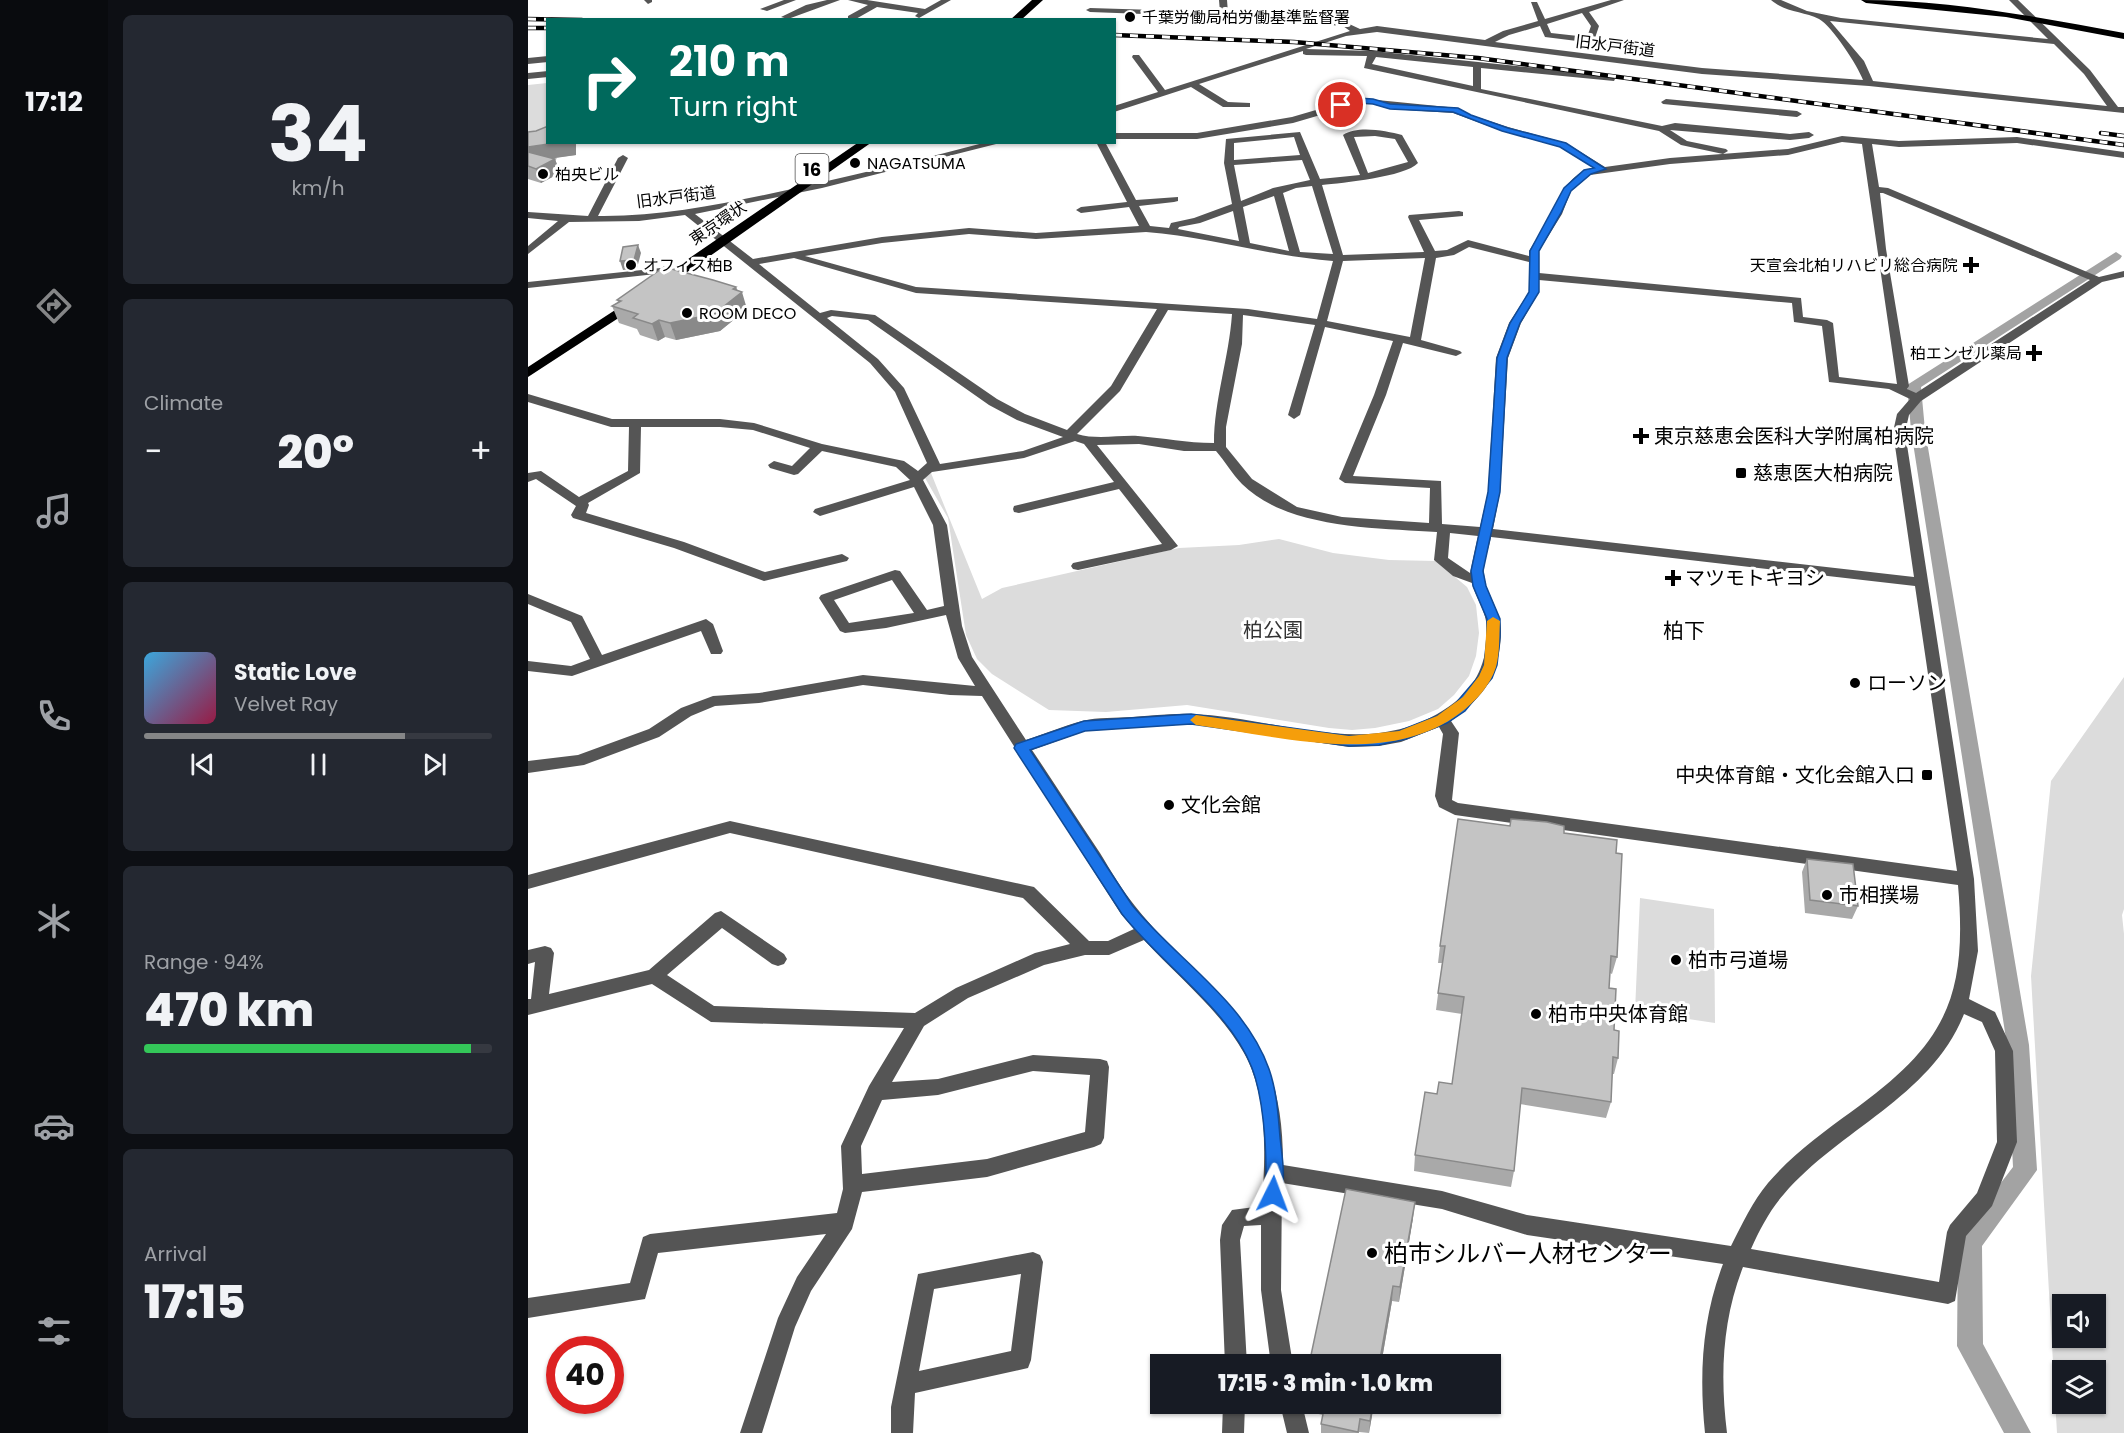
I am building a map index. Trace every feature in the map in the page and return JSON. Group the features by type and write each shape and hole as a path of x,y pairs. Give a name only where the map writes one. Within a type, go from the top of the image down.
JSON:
{"highway":[{"path":"1003,18 1024,0"},
{"path":"1017,18 1038,0"},
{"path":"1866,0 2031,18 2124,36"},
{"name":"東京環状","path":"528,373 847,144"},
{"name":"東京環状","path":"528,361 643,290 661,272 799,190 864,144"}],"street":[{"path":"764,9 792,0"},
{"path":"785,17 809,7 836,0"},
{"path":"852,0 925,12"},
{"path":"916,18 947,0"},
{"path":"1222,0 1224,15"},
{"path":"1486,44 1499,35 1620,0"},
{"path":"1775,0 1782,5 1826,18 1973,36 2055,42"},
{"path":"2013,0 2087,72 2114,108"},
{"path":"851,18 876,4"},
{"path":"1534,4 1548,35 1640,46"},
{"path":"1090,10 1224,15 1345,24 1363,34 1507,47"},
{"path":"1584,10 1595,26 1584,57"},
{"path":"1826,18 1824,20 1861,63 1869,83"},
{"name":"旧水戸街道","path":"1116,108 1354,32 1386,29 1507,47 1702,71 1869,83 2124,110"},
{"path":"1226,74 1243,74 1304,53 1373,54 1611,79"},
{"path":"1373,54 1367,66 1662,129 1690,145 1748,153 1750,156"},
{"path":"1136,57 1163,93"},
{"path":"528,61 546,59"},
{"path":"1477,64 1477,90"},
{"path":"528,76 546,74"},
{"path":"1193,84 1226,105 1247,105"},
{"path":"1116,136 1197,136 1293,120 1357,101 1373,101 1390,106 1455,110 1468,117 1505,129 1563,145 1602,169"},
{"path":"1666,102 1797,112 1800,125 1820,145"},
{"path":"1662,129 1675,126 1790,137 1809,135"},
{"path":"1172,231 1175,225 1196,222 1294,185 1365,176 1412,165 1400,137 1375,133 1348,135 1365,176"},
{"path":"1245,245 1239,205 1229,164 1229,141 1297,134 1316,183 1339,258 1294,415"},
{"path":"1021,748 1084,726 1191,719 1363,741 1401,736 1442,720 1468,700 1485,678 1490,665 1494,637 1493,619 1478,580 1477,571 1494,492 1502,358 1515,323 1534,292 1534,251 1557,213 1567,190 1587,172 1670,161 1788,152 1842,139 1899,144 2018,140 2124,156"},
{"path":"1866,140 1903,386 1898,389"},
{"name":"旧水戸街道","path":"528,215 591,220 688,213 773,196 992,144"},
{"path":"1101,144 1146,229"},
{"path":"1229,164 1306,157"},
{"path":"591,220 623,158"},
{"path":"1276,190 1296,255"},
{"path":"1875,190 1884,190 2098,280"},
{"path":"1081,210 1132,202 1174,199"},
{"path":"688,213 874,361 893,381 903,396 936,469 1037,450 1071,436 1116,388 1165,306"},
{"path":"1415,342 1431,255 1413,216 1459,214"},
{"path":"528,251 566,219"},
{"path":"750,264 882,240 969,231 1036,236 1146,229 1172,231 1296,255 1339,258 1450,254 1467,243 1533,260"},
{"path":"794,256 916,290 1238,312 1321,323 1456,352"},
{"path":"528,285 661,272"},
{"path":"1716,1433 1711,1379 1712,1343 1716,1312 1726,1279 1739,1249 1767,1200 1781,1183 1913,1074 1937,1047 1951,1023 1969,968 1971,946 1966,879 1899,425 1907,406 1917,398 2098,280 2124,274"},
{"path":"1534,276 1797,300 1798,320 1827,323 1833,380 1891,386 1917,398"},
{"path":"1238,312 1236,344 1220,427 1220,447 1246,482 1293,510 1342,521 1486,532 1921,582"},
{"path":"818,317 831,313 871,317 993,402 1021,417 1071,436 1088,441 1139,440 1184,447 1220,447"},
{"path":"1398,339 1380,395 1345,479 1436,484 1441,560 1458,573 1478,580"},
{"path":"528,398 610,423 720,423 754,427 819,447 900,464 917,479 939,522 952,609 961,650 984,691 1103,875 1145,932 1209,994 1238,1030 1260,1068 1268,1095 1275,1173 1271,1215 1274,1310 1280,1354"},
{"path":"579,502 634,473 635,424"},
{"path":"1078,566 1171,546 1088,441"},
{"path":"774,465 794,471 819,447"},
{"path":"820,512 917,479 934,464"},
{"path":"528,478 537,474 579,502 583,505 578,515 679,545 764,577 842,558"},
{"path":"1018,509 1123,484"},
{"path":"924,616 895,574 826,598 845,628 880,626 924,616 952,609"},
{"path":"528,599 577,620 598,662"},
{"path":"528,666 572,671 706,624 716,651"},
{"path":"528,767 579,761 654,733 687,712 713,701 759,698 863,680 950,690 984,691"},
{"path":"1442,720 1450,733 1450,750 1443,796 1445,803 1455,809 1966,879"},
{"path":"528,882 730,827 1028,892 1085,948"},
{"path":"528,957 545,953 534,1005 654,976 721,918 778,959"},
{"path":"751,1433 789,1315 804,1284 845,1222 852,1184 851,1146 876,1092 918,1021 962,993 1041,958 1085,948 1109,948 1145,932"},
{"path":"654,976 711,1014 918,1021"},
{"path":"1275,1173 1442,1200 1527,1225 1775,1262 1948,1294 1957,1232 1985,1199 2007,1142 2004,1051 1989,1017 1959,1003"},
{"path":"852,1184 987,1168 1094,1138 1100,1067 1033,1063 938,1087 876,1092"},
{"path":"1235,1354 1230,1240 1232,1225 1239,1217 1271,1215"},
{"path":"528,1308 638,1292 650,1244 845,1222"},
{"path":"902,1433 902,1407 925,1281 1033,1262 1020,1360 907,1384"},
{"path":"1233,1433 1234,1414"},
{"path":"1293,1414 1298,1433"}],"green space":[{"path":"546,83 546,134 528,139 528,85"},
{"name":"柏公園","path":"931,473 982,599 1002,588 1179,548 1239,545 1279,539 1333,553 1389,560 1436,561 1467,587 1476,605 1479,633 1476,656 1469,676 1454,695 1438,709 1409,721 1352,730 1187,705 1106,712 1049,710 992,674 977,659 966,635 948,518 925,478"},
{"path":"2124,677 2124,909 2122,915 2124,934 2124,1433 2057,1433 2056,1414 2106,1414 2106,1360 2053,1360 2052,1348 2106,1348 2106,1294 2052,1294 2052,1345 2031,976 2051,781"},
{"name":"柏市弓道場","path":"1640,898 1714,909 1715,1023 1635,1011"}],"building":[{"path":"546,127 546,144 548,144 528,147 528,132"},
{"path":"528,152 555,159 536,169 528,166"},
{"path":"638,245 634,260 620,261 623,247"},
{"path":"664,267 736,287 733,289 742,292 714,314 670,323 659,320 652,324 633,318 638,314 612,306 621,301 617,300"},
{"name":"柏市中央体育館","path":"1458,819 1510,826 1511,819 1547,822 1564,826 1564,833 1617,840 1616,853 1622,854 1617,957 1611,956 1609,988 1616,989 1614,1030 1619,1031 1618,1058 1613,1057 1611,1102 1522,1088 1514,1171 1415,1155 1425,1092 1437,1094 1439,1082 1452,1084 1464,997 1438,993 1445,946 1440,946"},
{"path":"1807,859 1853,864 1858,906 1810,900"},
{"name":"柏市シルバー人材センター","path":"1346,1189 1415,1202 1400,1287 1393,1286 1381,1354 1311,1354"},
{"path":"1323,1414 1371,1414 1370,1421 1360,1419 1358,1432 1321,1424"}],"waterway":[{"path":"2018,1433 1970,1346 1970,1243 2025,1170 2018,1045 1918,430 1914,385 2116,256"}],"railway":[{"path":"528,19 546,19"},
{"path":"528,28 546,28"},
{"path":"1116,35 1294,42 1478,58 2124,145"},
{"path":"2101,133 2124,136"}],"slow traffic":[{"path":"1196,720 1349,741 1379,740 1401,736 1442,720 1468,700 1485,678 1490,665 1494,637 1493,621"}],"place":[{"name":"千葉労働局柏労働基準監督署","path":"1130,17"},
{"name":"NAGATSUMA","path":"855,163"},
{"name":"柏央ビル","path":"543,174"},
{"name":"オフィス柏B","path":"631,265"},
{"name":"天宣会北柏リハビリ総合病院","path":"1971,265"},
{"name":"ROOM DECO","path":"687,313"},
{"name":"柏エンゼル薬局","path":"2034,353"},
{"name":"東京慈恵会医科大学附属柏病院","path":"1641,436"},
{"name":"慈恵医大柏病院","path":"1741,473"},
{"name":"マツモトキヨシ","path":"1673,578"},
{"name":"ローソン","path":"1855,683"},
{"name":"中央体育館・文化会館入口","path":"1927,775"},
{"name":"文化会館","path":"1169,805"},
{"name":"市相撲場","path":"1827,895"},
{"name":"柏市弓道場","path":"1676,960"},
{"name":"柏市中央体育館","path":"1536,1014"},
{"name":"柏市シルバー人材センター","path":"1372,1253"}],"district":[{"name":"柏下","path":"1684,630"}],"route":[{"path":"1273,1194 1275,1173 1268,1095 1260,1068 1251,1049 1209,994 1145,932 1127,909 1021,748 1084,726 1191,719 1349,741 1379,740 1401,736 1442,720 1460,708 1485,678 1490,665 1494,637 1493,619 1479,586 1477,571 1494,492 1502,358 1515,323 1534,292 1534,251 1557,213 1567,190 1587,172 1602,169 1593,161 1563,145 1505,129 1468,117 1455,110 1440,107 1390,106 1373,101 1357,101 1341,105"}]}
